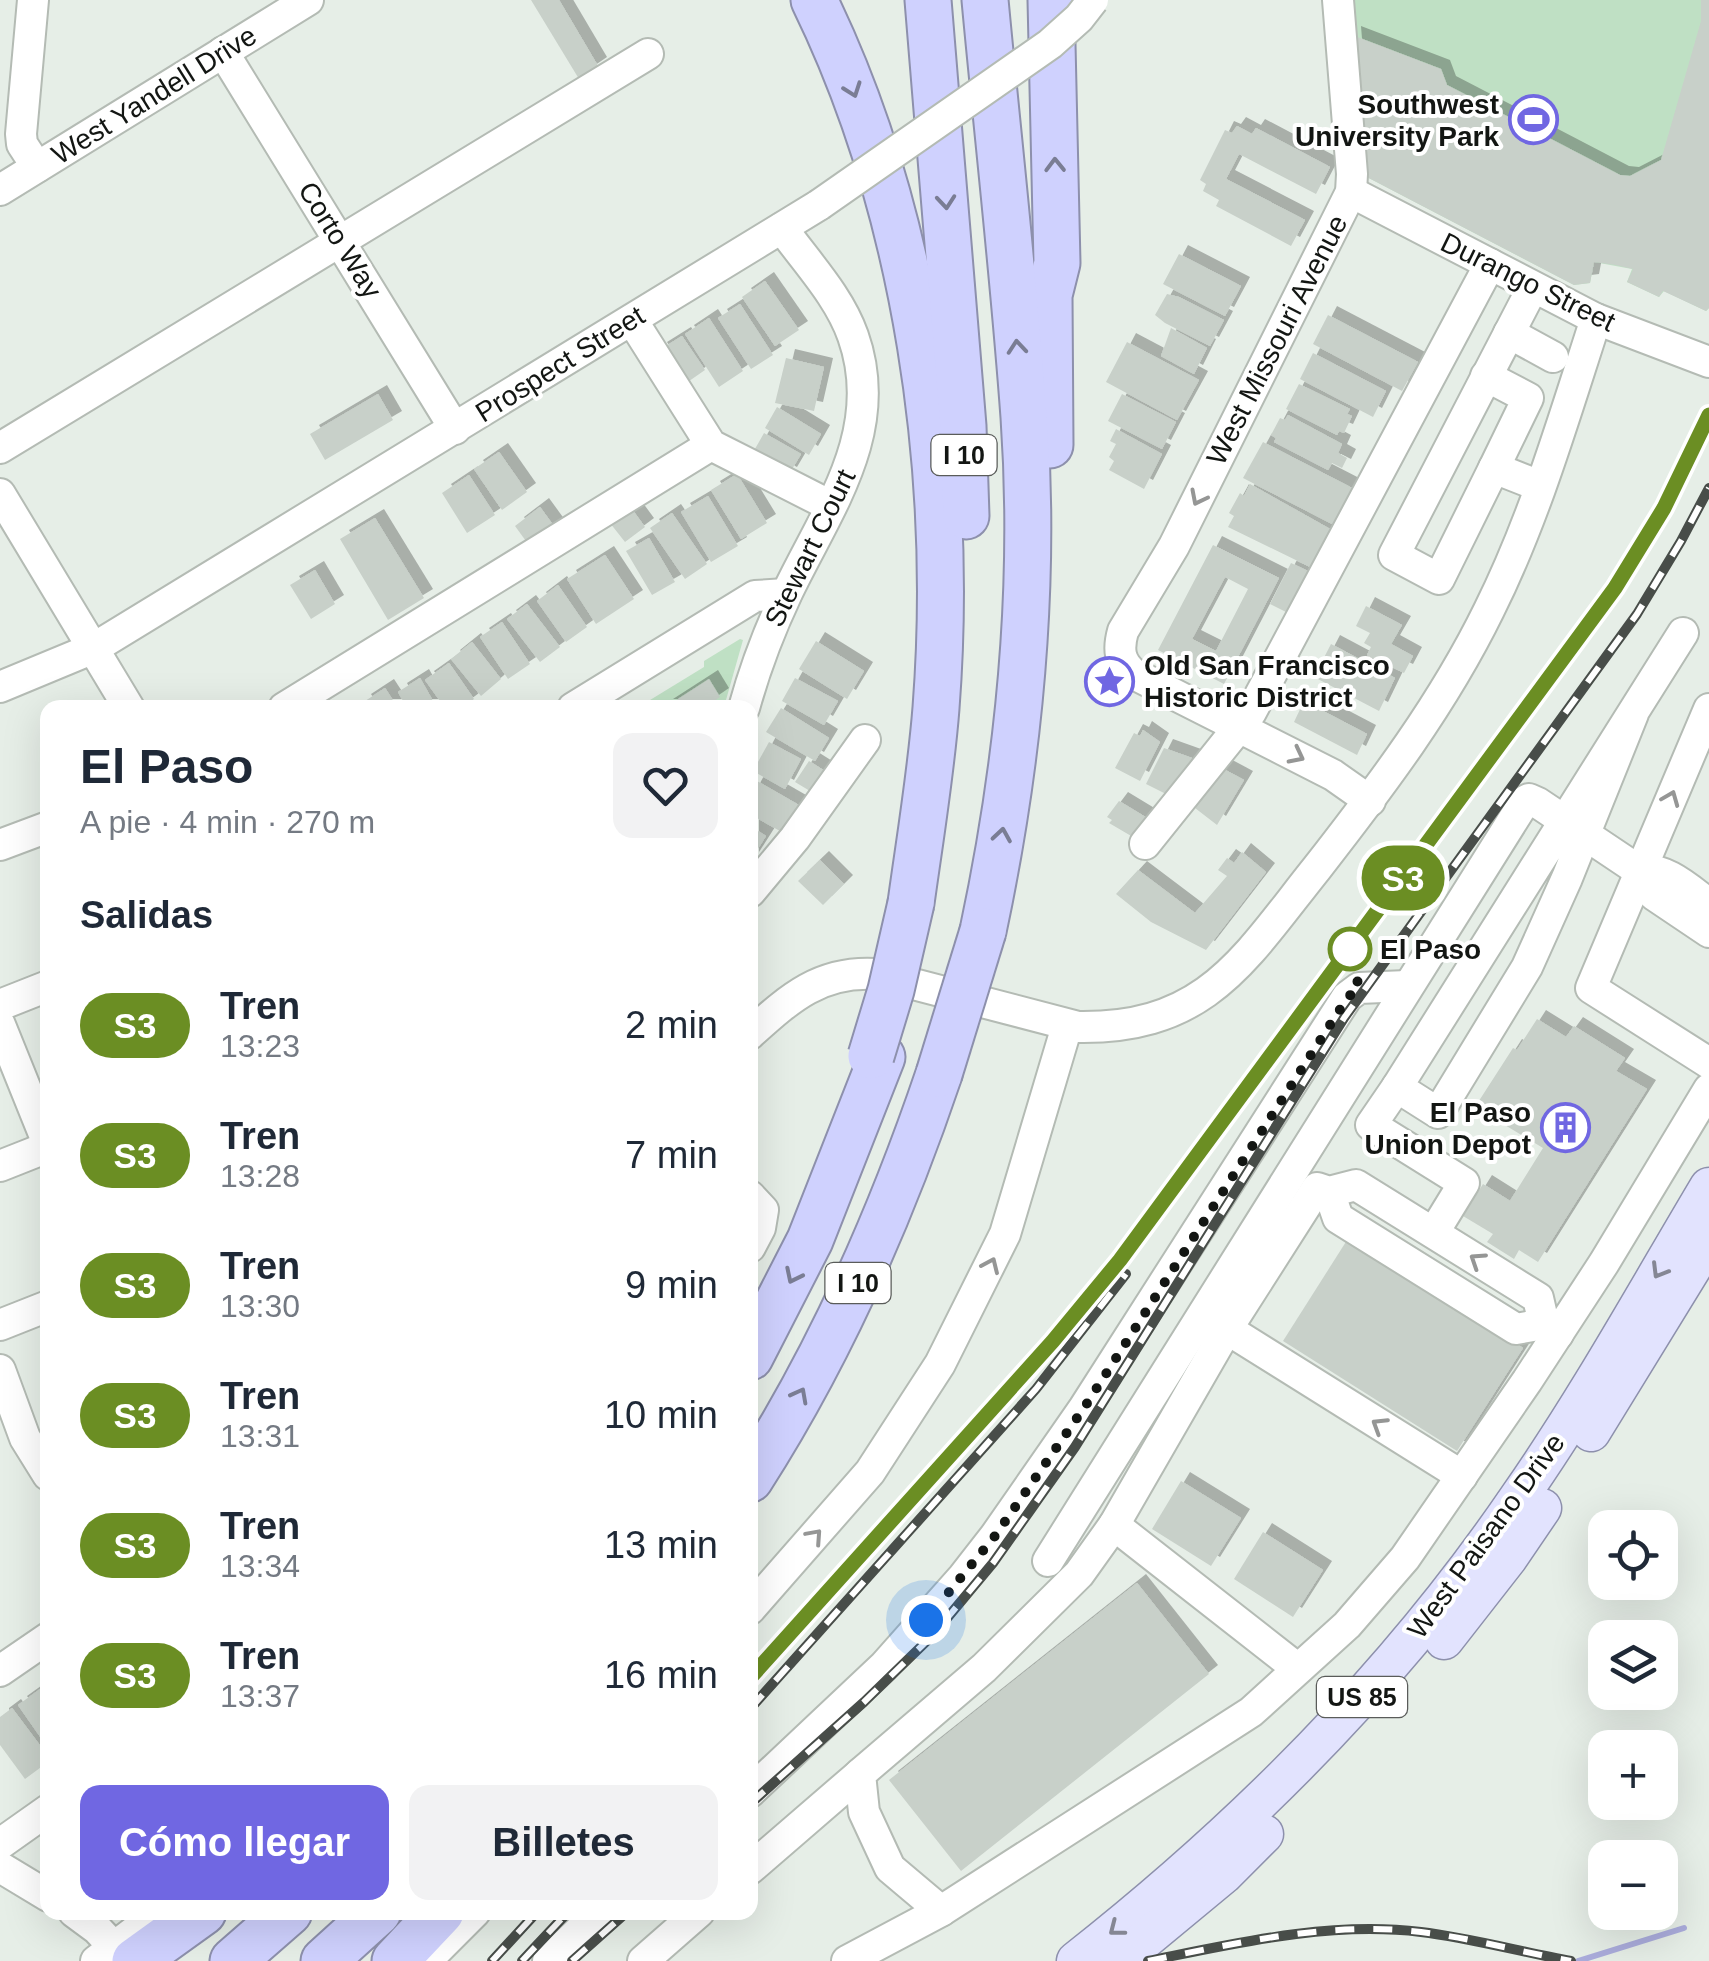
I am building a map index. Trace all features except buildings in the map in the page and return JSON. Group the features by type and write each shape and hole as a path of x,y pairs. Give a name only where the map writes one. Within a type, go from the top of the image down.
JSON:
{"highway":[{"path":"814,0 868,131 897,226 916,323 930,435 938,519 940,640 916,905"},
{"name":"I 10","path":"758,1343 831,1191 877,1056 956,728 967,560 963,426 928,0"},
{"name":"I 10","path":"758,1466 856,1287 892,1205 939,1074 983,930 1014,758 1025,619 1024,419 985,0"},
{"path":"1025,619 1044,560 1052,424 1049,294 1057,263 1051,0"},
{"path":"115,1956 187,1920"},
{"path":"234,1961 281,1920"},
{"path":"324,1961 369,1920"},
{"path":"394,1961 433,1920"}],"main road":[{"name":"West Paisano Drive","path":"1119,1961 1224,1874 1332,1767 1407,1686 1508,1558 1709,1187"},
{"name":"West Paisano Drive","path":"1076,1961 1151,1902 1236,1826 1376,1682 1485,1545 1558,1439 1602,1390 1709,1240"}],"street":[{"path":"33,0 21,134 22,144 37,167"},
{"name":"West Yandell Drive","path":"0,190 308,0"},
{"name":"Prospect Street","path":"0,687 94,648 782,228 1050,44 1093,0"},
{"name":"West Missouri Avenue","path":"1239,726 1134,674 1121,659 1118,646 1174,546 1351,192 1338,0"},
{"name":"Corto Way","path":"223,52 455,429"},
{"path":"0,448 648,54"},
{"name":"Durango Street","path":"1351,192 1445,229 1490,264 1596,319 1709,362"},
{"name":"Stewart Court","path":"746,700 757,660 786,594 850,469 860,435 864,389 860,359 838,302 782,228"},
{"path":"1145,844 1251,712 1490,264"},
{"path":"1528,398 1439,579 1394,555 1533,287"},
{"path":"758,1027 784,1003 841,974 875,974 1068,1026 1111,1028 1148,1022 1174,1012 1216,986 1253,948 1402,758 1464,660 1517,550 1596,319"},
{"path":"632,320 711,444 832,506"},
{"path":"1509,332 1553,357"},
{"path":"1486,376 1565,412"},
{"path":"297,700 711,444"},
{"path":"1494,468 1540,486"},
{"path":"0,494 124,700"},
{"path":"586,700 755,596 786,594"},
{"path":"1401,1090 1438,1113 1526,967 1567,878 1574,828 1633,714 1683,634"},
{"path":"1707,720 1591,988 1709,1063"},
{"path":"1239,726 1333,775 1370,800"},
{"path":"758,882 865,740"},
{"path":"1048,1560 1525,800 1538,803 1641,872 1654,895 1709,932"},
{"path":"1434,1232 1464,1183 1371,1124 1401,1090 1538,861 1574,828"},
{"path":"0,846 40,830"},
{"path":"1538,861 1567,878"},
{"path":"1641,872 1651,869 1668,876 1709,904"},
{"path":"758,1784 884,1666 995,1536 1084,1408 1348,997 1359,988 1407,986"},
{"path":"0,1005 40,989"},
{"path":"0,1024 40,1125"},
{"path":"758,1600 870,1472 940,1364 1005,1234 1068,1026"},
{"path":"847,1961 941,1911 1250,1712 1346,1624 1405,1558 1462,1476 1551,1329 1709,1088"},
{"path":"0,1166 40,1148"},
{"path":"758,1862 984,1668 1080,1574 1316,1188 1329,1192 1356,1185 1538,1298 1551,1329"},
{"path":"1329,1192 1338,1218 1516,1329 1551,1329"},
{"path":"0,1325 40,1309"},
{"path":"1227,1330 1462,1476"},
{"path":"0,1370 25,1438 40,1459"},
{"path":"1114,1524 1298,1669"},
{"path":"0,1671 40,1644"},
{"path":"860,1774 864,1812 890,1868 941,1911"},
{"path":"0,1844 40,1816"},
{"path":"0,1867 40,1891"},
{"path":"85,1920 97,1929 115,1956 152,1920"},
{"path":"426,1961 467,1920"},
{"path":"548,1961 591,1920"},
{"path":"643,1961 691,1920"}],"green space":[{"name":"Southwest University Park","path":"1344,0 1709,0 1709,308 1706,311 1664,291 1659,297 1627,282 1632,269 1594,262 1590,283 1574,285 1363,175"},
{"path":"743,640 726,700 650,700 704,667 704,661"}],"waterway":[{"path":"1578,1961 1684,1928"}],"railway":[{"path":"758,1669 1053,1341 1120,1260 1615,588 1664,508 1709,414"},
{"path":"758,1797 933,1635 993,1563 1075,1447 1344,1018 1637,614 1709,488"},
{"path":"758,1700 1036,1389 1126,1274"},
{"path":"492,1961 530,1920"},
{"path":"522,1961 560,1920"},
{"path":"572,1961 618,1920"},
{"path":"1148,1961 1283,1936 1352,1929 1421,1932 1571,1961"}],"train":[{"name":"S3","path":"758,1669 1053,1341 1120,1260 1615,588 1679,481 1709,415"}],"place":[{"name":"Southwest University Park","path":"1534,120"},
{"name":"Old San Francisco Historic District","path":"1109,681"},
{"name":"El Paso","path":"1350,949"},
{"name":"El Paso Union Depot","path":"1566,1128"}],"route":[{"path":"926,1620 995,1536 1084,1408 1348,997 1359,988 1350,949"}]}
